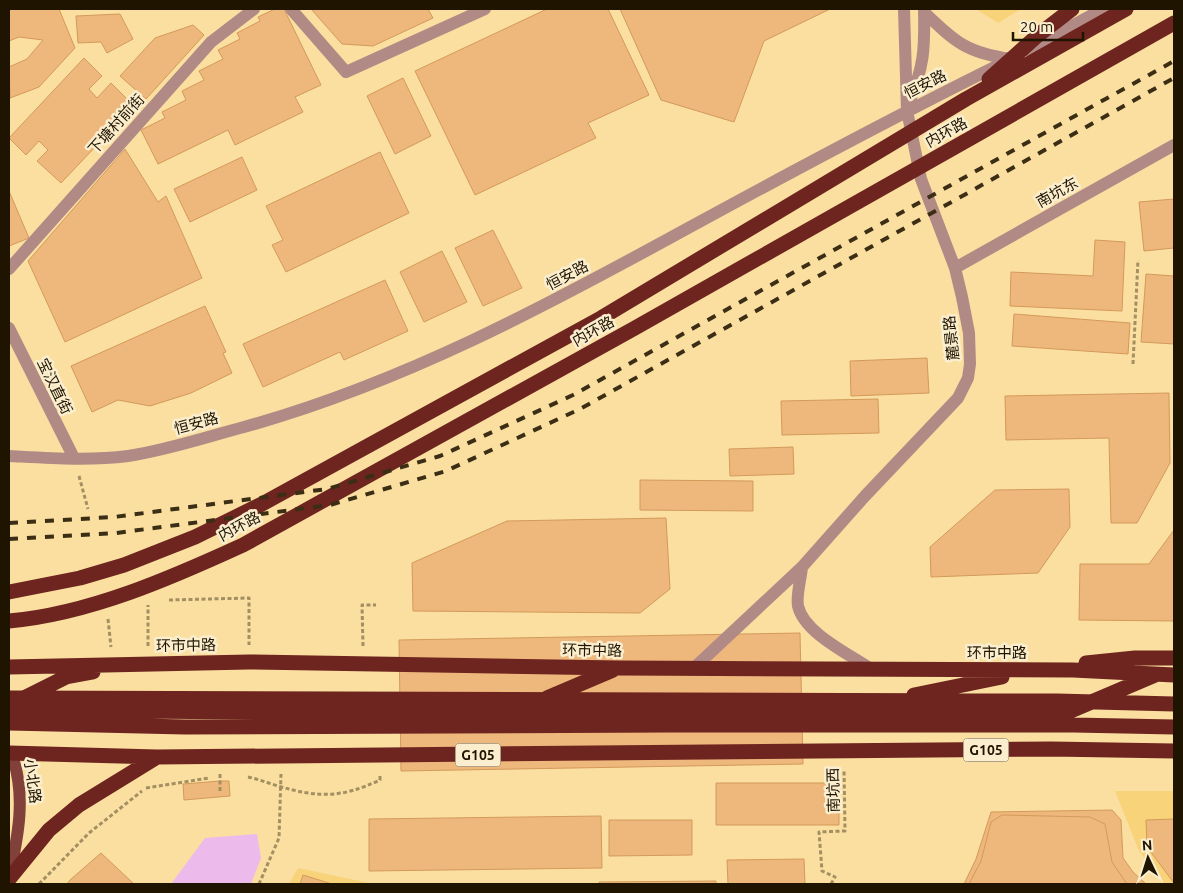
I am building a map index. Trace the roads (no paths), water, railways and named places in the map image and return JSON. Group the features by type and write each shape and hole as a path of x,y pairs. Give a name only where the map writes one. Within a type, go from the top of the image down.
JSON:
{"highway":[{"path":"966,99 1037,36 1072,9"},
{"name":"内环路","path":"9,592 80,578 124,565 195,537 262,504 601,318 966,99 1126,9"},
{"name":"内环路","path":"9,621 59,612 140,588 185,571 243,545 635,328 1174,23"},
{"path":"886,702 984,680 1058,667 1135,658 1174,658"},
{"name":"环市中路","path":"9,667 249,662 619,668 1073,670 1174,675"},
{"path":"9,709 46,685 66,677 110,669 171,663"},
{"path":"511,714 619,668"},
{"path":"9,709 511,714 1068,712 1159,674"},
{"path":"9,698 1174,704"},
{"path":"9,723 185,727 1073,725 1174,728"},
{"name":"G105","path":"9,752 157,757 1051,749 1174,751"},
{"path":"9,878 49,830 79,805 157,757"}],"main road":[{"name":"小北路","path":"9,752 20,791 20,815 9,878"}],"street":[{"name":"下塘村前街","path":"9,269 211,42 254,9"},
{"path":"291,9 346,72 485,9"},
{"name":"麓景路","path":"694,668 802,568 865,496 958,398 968,378 970,364 969,333 955,268 921,179 906,111 904,9"},
{"name":"恒安路","path":"9,456 74,458 127,456 283,416 412,369 462,347 587,283 906,111 1011,59 1103,9"},
{"path":"906,111 920,76 924,57 924,10"},
{"path":"924,10 959,44 975,52 1011,59"},
{"name":"南坑东","path":"955,268 1174,145"},
{"name":"宝汉直街","path":"9,328 74,458"},
{"path":"9,461 35,457"},
{"path":"802,568 798,605 804,621 816,632 871,668"}],"railway":[{"path":"9,523 114,517 327,489 440,456 573,395 1174,61"},
{"path":"9,539 116,533 330,505 446,471 580,409 1174,78"}]}
